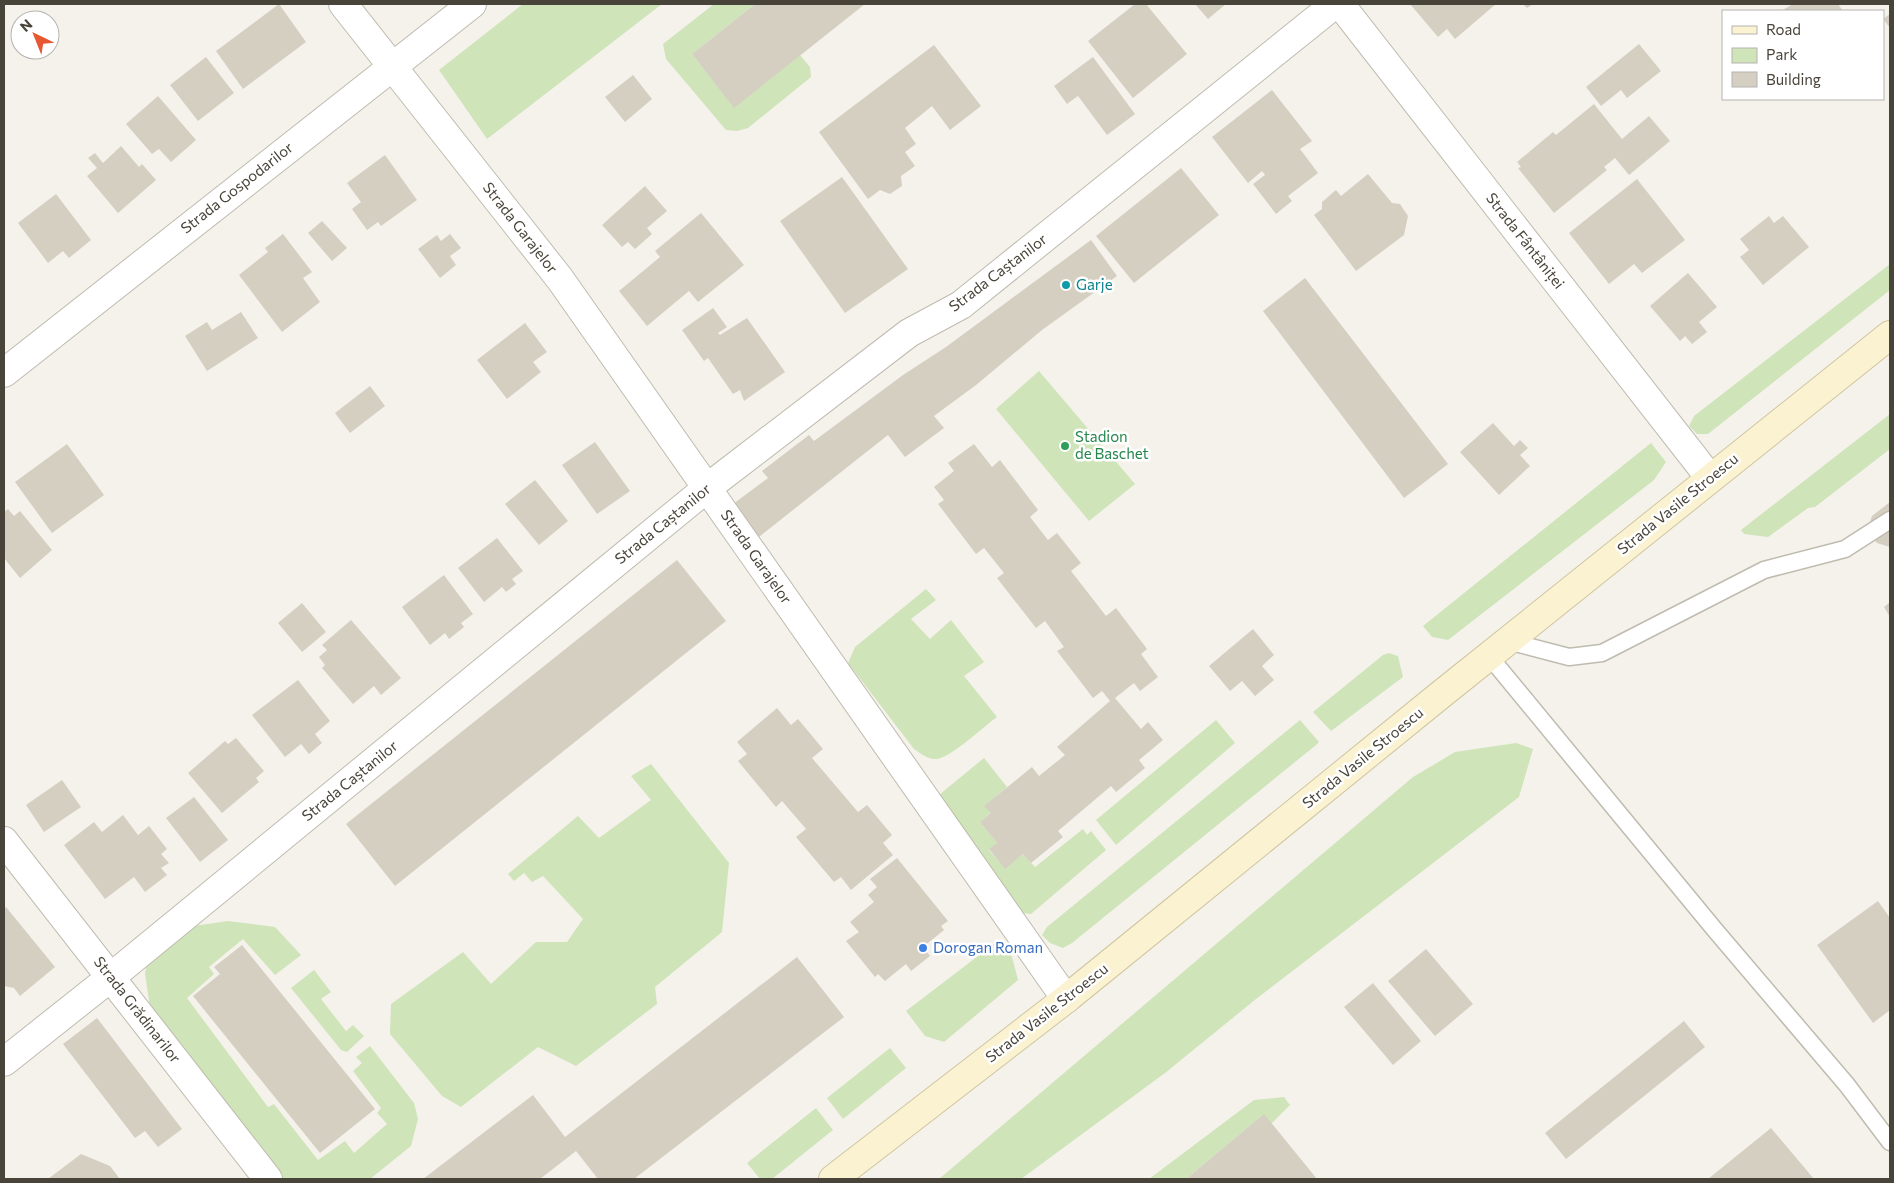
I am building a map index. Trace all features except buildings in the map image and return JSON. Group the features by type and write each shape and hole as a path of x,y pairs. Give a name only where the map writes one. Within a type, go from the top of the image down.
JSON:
{"main road":[{"name":"Strada Vasile Stroescu","path":"833,1179 1066,999 1890,334"}],"street":[{"name":"Strada Garajelor","path":"343,4 560,279 1066,999"},
{"name":"Strada Gospodarilor","path":"4,373 472,4"},
{"name":"Strada Caștanilor","path":"4,1062 111,977 707,488 909,333 960,305 1335,4"},
{"name":"Strada Fântâniței","path":"1340,4 1710,478"},
{"name":"Strada Grădinarilor","path":"4,841 268,1179"}],"lane":[{"path":"1499,648 1569,657 1602,653 1764,570 1845,549 1890,520"},
{"path":"1499,648 1709,923 1847,1085 1890,1142"}],"green space":[{"path":"523,4 662,4 487,139 439,70"},
{"path":"714,4 755,4 692,54 734,107 800,55 810,67 811,77 748,128 737,131 726,130 666,59 663,44"},
{"path":"1890,264 1890,290 1708,434 1697,434 1689,426 1694,416"},
{"name":"Stadion de Baschet","path":"1039,371 1135,484 1089,521 996,409"},
{"path":"1890,414 1890,449 1815,507 1808,508 1768,537 1744,534 1741,530"},
{"path":"1651,443 1666,462 1654,480 1448,640 1432,637 1423,626"},
{"path":"926,589 936,600 911,619 930,639 951,620 984,662 964,676 997,717 957,749 941,758 935,759 926,757 914,749 848,663 855,647"},
{"path":"1389,653 1398,656 1403,677 1331,731 1313,712 1383,655"},
{"path":"1216,720 1235,743 1116,845 1096,820"},
{"path":"1300,720 1319,742 1316,745 1072,943 1063,948 1050,943 1042,935 1047,927"},
{"path":"1516,743 1533,749 1519,797 1256,999 1165,1073 1021,1179 939,1179 1413,777 1455,752"},
{"path":"984,758 1007,787 985,806 991,813 980,822 997,843 989,850 1005,868 1023,854 1035,867 1083,829 1087,835 1091,831 1106,850 1031,914 1021,913 934,799"},
{"path":"651,764 729,863 722,932 655,987 657,1004 576,1066 538,1047 461,1107 442,1096 390,1034 391,1004 463,952 491,984 536,942 567,942 583,919 543,876 532,882 524,873 514,881 508,874 578,816 599,838 651,800 631,776"},
{"path":"228,921 275,927 301,955 275,975 243,939 209,967 214,974 187,998 268,1107 274,1104 318,1160 345,1141 354,1153 387,1124 377,1113 381,1108 353,1071 362,1063 356,1057 370,1046 414,1103 418,1119 411,1146 370,1179 282,1179 150,1007 145,974 147,961 180,928"},
{"path":"999,940 1012,957 1018,980 944,1042 925,1036 906,1011"},
{"path":"314,970 331,992 321,999 346,1031 353,1025 364,1036 347,1052 341,1050 291,988"},
{"path":"890,1048 906,1068 843,1119 827,1098"},
{"path":"1284,1097 1290,1105 1271,1124 1263,1115 1186,1179 1149,1179 1254,1100"},
{"path":"816,1108 833,1130 772,1179 760,1179 747,1163"}],"place":[{"name":"Garje","path":"1066,285"},
{"name":"Stadion de Baschet","path":"1065,446"},
{"name":"Dorogan Roman","path":"923,948"}]}
